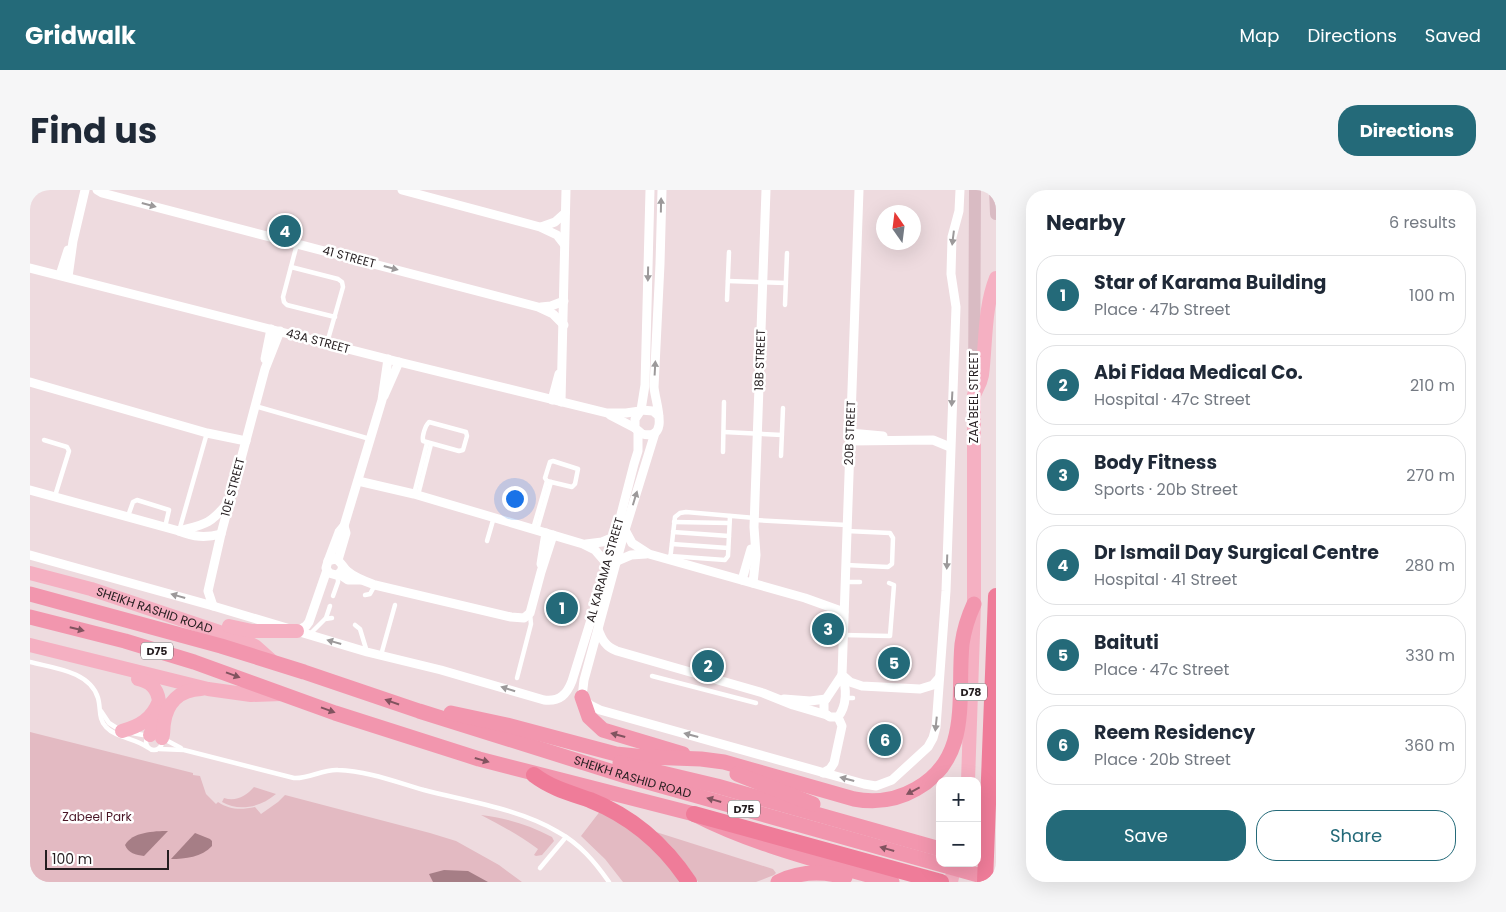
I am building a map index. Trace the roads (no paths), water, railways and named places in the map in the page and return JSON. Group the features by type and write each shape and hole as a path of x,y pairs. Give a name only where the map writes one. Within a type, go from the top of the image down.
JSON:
{"highway":[{"name":"SHEIKH RASHID ROAD","path":"30,594 159,628 273,662 419,711 636,778 936,853"},
{"path":"985,882 996,596"},
{"path":"419,711 472,717 616,754 712,760 863,801 892,799 910,792 927,782 947,760 957,735 962,646 966,624 974,604"},
{"name":"SHEIKH RASHID ROAD","path":"30,617 168,654 388,731 534,775 694,814 724,829 756,841 892,882"},
{"path":"582,697 590,717 603,730 720,767 837,814 860,826"},
{"path":"555,754 588,757 648,769 716,786 860,826 936,852"},
{"path":"534,775 554,788 605,807 632,822 664,848 689,882"},
{"path":"694,814 935,880"},
{"path":"981,860 996,864"},
{"name":"SHEIKH RASHID ROAD","path":"968,867 996,880"},
{"path":"778,882 792,876 811,872 829,873 868,882"}],"main road":[{"name":"ZAA'BEEL STREET","path":"974,604 975,190"},
{"path":"995,190 996,214"},
{"name":"D78","path":"974,395 982,375 987,322 996,278"},
{"name":"SHEIKH RASHID ROAD","path":"30,572 97,591 248,642 262,651 273,662"},
{"path":"97,591 117,592 244,630 303,633"},
{"name":"D78","path":"968,777 974,604"},
{"name":"SHEIKH RASHID ROAD","path":"30,645 208,689 251,695 282,694"},
{"path":"123,668 132,677 145,681 154,687 159,701 155,741"},
{"path":"155,741 170,702 182,693 208,689"},
{"path":"122,731 138,726 148,719 153,714 159,701"},
{"path":"951,882 954,867"}],"street":[{"path":"64,276 85,190"},
{"path":"402,190 540,227 557,235 564,244"},
{"path":"561,402 566,190"},
{"path":"650,190 645,392 641,411 635,419 637,430 646,435 655,433 660,423 654,387 662,190"},
{"name":"18B STREET","path":"753,583 756,555 755,523 766,190"},
{"name":"20B STREET","path":"838,717 849,698 842,675 859,190"},
{"path":"582,697 590,705 600,710 870,785 882,785 892,780 924,752 933,738 936,727 946,591 956,306 951,274 952,234 959,210 960,190"},
{"name":"41 STREET","path":"82,204 100,191 538,307 553,314 564,325"},
{"path":"540,227 555,222 565,213"},
{"name":"43A STREET","path":"30,268 607,413 626,414 641,411"},
{"name":"41 STREET","path":"538,307 551,306 564,301"},
{"name":"10E STREET","path":"213,606 208,591 221,534 275,330"},
{"path":"382,400 388,359"},
{"path":"303,633 309,622 339,532 344,526 382,400 399,362"},
{"path":"552,400 563,364"},
{"path":"30,382 244,445"},
{"path":"641,411 653,410 659,416"},
{"name":"43A STREET","path":"607,413 637,430"},
{"name":"AL KARAMA STREET","path":"381,655 441,670 544,700 555,700 565,695 572,681 608,564 638,451 637,430"},
{"name":"AL KARAMA STREET","path":"582,697 584,680 625,530 655,433"},
{"path":"850,437 933,440 951,433"},
{"path":"933,440 950,447"},
{"path":"359,477 583,544 594,550 608,564"},
{"path":"30,490 200,537 221,534"},
{"path":"179,531 208,523 215,518 233,494"},
{"name":"18B STREET","path":"742,580 750,558 755,523"},
{"path":"328,566 331,574 339,568 346,533 344,526"},
{"path":"625,530 636,547 649,554"},
{"path":"328,566 333,559 339,568 375,585 503,615 524,618 530,613 541,572 542,532"},
{"path":"583,544 596,543 614,537"},
{"path":"617,561 636,554 649,554 670,558 844,608"},
{"path":"30,555 381,655"},
{"path":"598,629 610,649 781,700 812,712 830,717 838,717 842,726 834,763 830,769 823,773"},
{"path":"827,715 823,710 826,698 842,675 852,685 920,688 933,685 939,678"},
{"path":"781,700 810,701 826,698"}],"lane":[{"path":"297,244 283,297 285,304 335,317"},
{"path":"727,300 729,252"},
{"path":"785,305 787,253"},
{"path":"291,267 338,279 342,282 343,287 328,343"},
{"path":"728,281 786,283"},
{"path":"723,452 724,402"},
{"path":"255,406 370,439"},
{"path":"781,456 783,408"},
{"path":"429,422 467,433 464,448 460,451 429,443 422,439 429,422"},
{"path":"724,432 782,435"},
{"path":"179,531 207,433"},
{"path":"44,440 67,446 69,451 55,496"},
{"path":"416,494 429,443"},
{"path":"542,532 549,481 545,476 551,460 578,469 575,484 572,487 549,481"},
{"path":"128,516 133,502 137,500 169,510 165,527"},
{"path":"730,516 728,556 723,561 670,558 674,522 676,516 683,512 730,516 755,523 847,528 890,533 892,538 892,564 888,567 846,565"},
{"path":"487,541 494,517"},
{"path":"674,522 729,523"},
{"path":"673,532 729,536"},
{"path":"672,544 728,548"},
{"path":"334,596 339,587 339,568"},
{"path":"845,582 860,582"},
{"path":"844,634 890,636 894,586 889,583"},
{"path":"365,595 370,594 375,585"},
{"path":"381,655 394,605"},
{"path":"303,633 329,618 330,606"},
{"path":"517,678 531,624 530,613"},
{"path":"355,625 360,629 367,652"},
{"path":"30,662 62,670 80,677 94,689 98,698 102,721 115,734 139,741 168,740 184,750"},
{"path":"652,676 756,703"},
{"path":"710,690 713,679"},
{"path":"100,710 109,722 122,731 184,750 294,778 337,769 373,776 530,818 545,824 566,837 589,856 609,882"},
{"path":"540,868 566,837"}],"place":[{"name":"Dr Ismail Day Surgical Centre","path":"285,231"},
{"name":"Star of Karama Building","path":"562,608"},
{"name":"Body Fitness","path":"828,629"},
{"name":"Baituti","path":"894,663"},
{"name":"Abi Fidaa Medical Co.","path":"708,666"},
{"name":"Reem Residency","path":"885,740"}],"park label":[{"name":"Zabeel Park","path":"97,817"}]}
